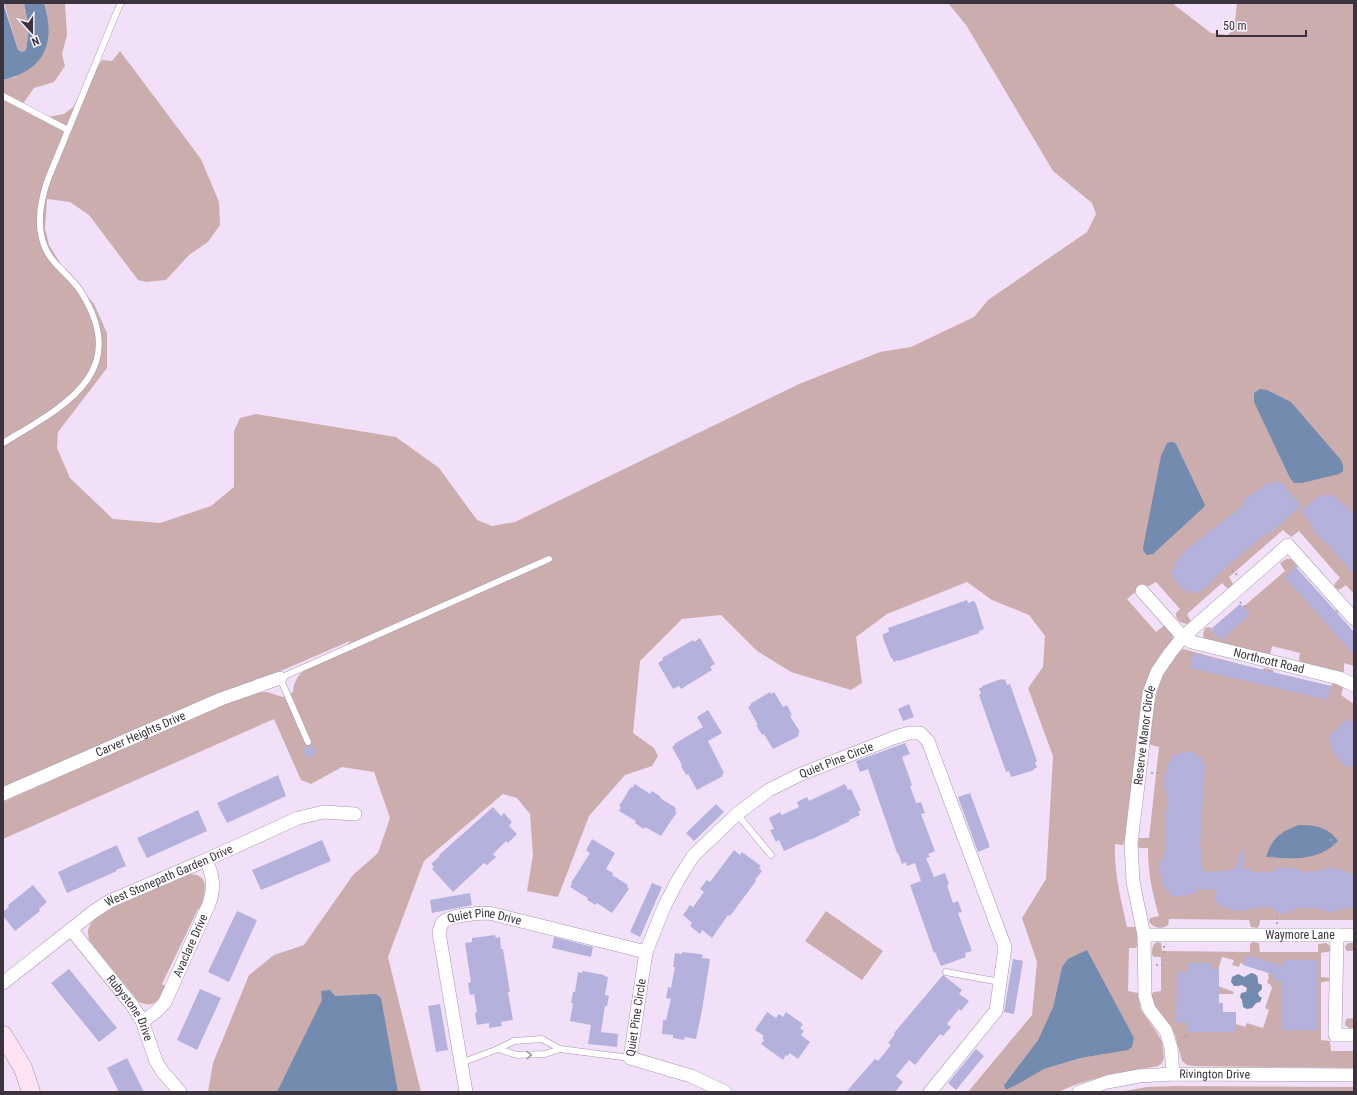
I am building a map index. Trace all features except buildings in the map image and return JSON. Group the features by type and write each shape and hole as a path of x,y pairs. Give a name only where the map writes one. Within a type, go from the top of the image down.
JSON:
{"street":[{"name":"Reserve Manor Circle","path":"1173,1074 1171,1048 1166,1031 1149,1009 1145,996 1144,935 1133,882 1131,843 1149,693 1157,672 1183,637 1288,545 1354,619"},
{"path":"1142,591 1183,637"},
{"name":"Northcott Road","path":"1183,637 1195,643 1339,678 1354,686"},
{"name":"Carver Heights Drive","path":"3,794 221,699 280,678"},
{"name":"Quiet Pine Circle","path":"724,1092 691,1076 630,1058 646,952 664,907 678,880 693,856 737,814 769,790 799,775 904,734 920,733 928,741 1005,947 996,1011 930,1092"},
{"name":"West Stonepath Garden Drive","path":"3,983 97,909 110,901 206,860 298,818 324,812 355,814"},
{"name":"Avaclare Drive","path":"142,1021 155,1013 165,1002 209,904 212,896 213,885 212,873 206,860"},
{"name":"Quiet Pine Drive","path":"466,1092 439,933 442,923 446,920 479,913 489,913 646,952"},
{"name":"Rubystone Drive","path":"71,929 132,1005 142,1021 156,1061 162,1071 180,1092"},
{"name":"Waymore Lane","path":"1144,935 1337,935 1335,1035 1354,1035"},
{"path":"1337,935 1354,935"},
{"path":"3,1035 23,1068 31,1092"},
{"name":"Rivington Drive","path":"1086,1091 1106,1082 1133,1077 1173,1074 1354,1075"}],"lane":[{"path":"3,443 62,407 76,394 97,363 99,348 95,318 90,306 80,290 55,263 44,245 40,226 42,197 121,3"},
{"path":"3,96 68,130"},
{"path":"308,742 280,678 549,559"},
{"path":"737,814 771,855"},
{"path":"946,972 1000,982"},
{"path":"461,1063 498,1049 514,1041 542,1039 560,1049 630,1058"},
{"path":"498,1049 517,1055 545,1054 560,1049"}],"path":[{"path":"1330,839 1334,844"},
{"path":"1272,858 1273,853"},
{"path":"1178,1039 1185,1037 1189,1032"}],"shaded area":[{"path":"4,3 24,3 29,29 26,50 22,52 18,50"},
{"path":"44,3 65,3 67,35 62,54 65,66 54,82 34,88 22,105 48,117 64,114 73,107 102,60 112,61 120,51 201,159 219,202 220,225 208,242 189,255 166,280 146,282 138,280 89,215 70,202 47,199 45,228 49,245 62,266 94,304 107,333 107,368 58,432 57,448 70,478 113,519 160,523 211,506 234,487 234,431 240,418 256,414 396,437 439,468 477,520 492,526 515,522 799,384 880,352 911,347 974,317 988,300 1087,232 1096,214 1092,203 1053,171 966,25 948,3 1172,3 1211,33 1227,35 1234,30 1237,3 1354,3 1354,594 1346,585 1339,590 1334,587 1335,583 1340,578 1299,531 1291,537 1283,530 1229,577 1233,584 1230,587 1227,588 1222,583 1187,614 1191,621 1188,624 1178,620 1176,613 1180,609 1156,582 1149,586 1143,586 1127,599 1156,632 1165,625 1172,634 1173,638 1151,671 1141,700 1125,842 1122,845 1115,844 1117,876 1127,927 1135,927 1137,929 1138,945 1136,948 1129,948 1128,991 1138,993 1141,1010 1162,1042 1164,1058 1162,1063 1158,1066 1111,1074 1077,1084 1058,1092 968,1092 1032,1015 1037,962 1022,918 1046,879 1053,756 1028,688 1043,667 1045,636 1029,615 992,600 967,582 887,614 856,637 862,683 851,690 791,672 757,651 721,615 682,619 640,661 633,733 654,748 658,756 652,766 625,775 589,816 558,897 527,891 533,855 530,814 517,798 503,794 424,861 388,957 421,1092 208,1092 213,1063 249,975 274,955 304,945 353,875 378,853 390,818 374,772 342,767 311,784 301,780 274,719 3,839 3,802 250,693 267,692 283,697 293,692 298,676 310,667 339,653 350,641 3,791 3,80 16,77 47,14","holes":["1062,967 1104,1054 1081,1058 1044,1069 1008,1089 1004,1085 1038,1040 1053,1007"]},
{"path":"1286,559 1291,559 1298,567 1296,568 1333,611 1336,610 1338,612 1337,614 1354,634 1354,666 1344,663 1344,672 1301,663 1299,660 1300,653 1272,646 1270,655 1204,639 1203,634 1205,628 1210,627 1214,632 1285,571 1280,563"},
{"path":"1183,649 1262,670 1264,668 1273,670 1274,673 1331,686 1333,683 1341,685 1343,688 1341,695 1354,704 1354,920 1260,920 1257,928 1251,927 1249,920 1169,919 1168,925 1161,928 1155,927 1150,923 1150,918 1159,916 1151,882 1148,848 1139,848 1138,845 1139,838 1149,838 1159,747 1149,743 1157,691 1170,663"},
{"path":"190,874 197,875 204,881 205,891 201,908 198,909 162,984 165,986 161,995 153,1004 144,1004 139,1002 89,940 89,927 96,918 120,904"},
{"path":"826,911 883,951 862,980 805,941"},
{"path":"1157,942 1161,943 1162,951 1250,952 1250,944 1253,942 1259,943 1260,952 1318,952 1318,945 1326,943 1329,945 1331,951 1321,953 1321,977 1331,978 1330,981 1321,982 1321,1040 1330,1041 1331,1051 1354,1051 1354,1068 1187,1065 1182,1061 1175,1035 1170,1025 1155,1006 1151,994 1161,991 1161,957 1154,957 1152,955 1154,944","holes":["1222,957 1234,960 1232,965 1239,967 1240,963 1269,972 1267,983 1270,984 1272,988 1265,1008 1269,1010 1263,1028 1247,1023 1245,1027 1236,1024 1236,1012 1223,1012 1216,1003 1216,994 1233,994 1234,992 1218,986 1218,970"]},
{"path":"1349,943 1354,943 1354,951 1347,951 1345,948"},
{"path":"1354,951 1354,1028 1349,1028 1345,1025 1346,1019 1353,1018"},
{"path":"1147,1087 1354,1087 1354,1092 1119,1092"}],"water":[{"path":"3,3 18,50 22,52 26,50 29,29 24,3 44,3 49,30 44,53 38,62 29,69 3,80"},
{"path":"1260,389 1267,390 1291,402 1341,460 1343,471 1339,474 1302,483 1294,483 1290,478 1254,402 1254,393"},
{"path":"1170,442 1176,444 1205,505 1153,554 1147,555 1143,548 1161,456 1167,443"},
{"path":"1299,825 1321,828 1334,836 1338,841 1327,850 1303,858 1266,857 1268,850 1278,836"},
{"path":"1087,950 1134,1038 1132,1047 1128,1050 1081,1058 1044,1069 1018,1084 1005,1089 1004,1085 1038,1040 1053,1007 1062,967 1068,959"},
{"path":"1251,973 1258,977 1258,983 1262,985 1262,989 1258,993 1262,998 1260,1002 1256,1003 1252,1008 1247,1009 1243,1007 1240,997 1241,993 1246,992 1247,988 1242,985 1234,986 1231,982 1232,977 1238,974 1244,977"},
{"path":"330,990 335,996 376,994 381,998 398,1092 277,1092 322,1000 321,991"}]}
